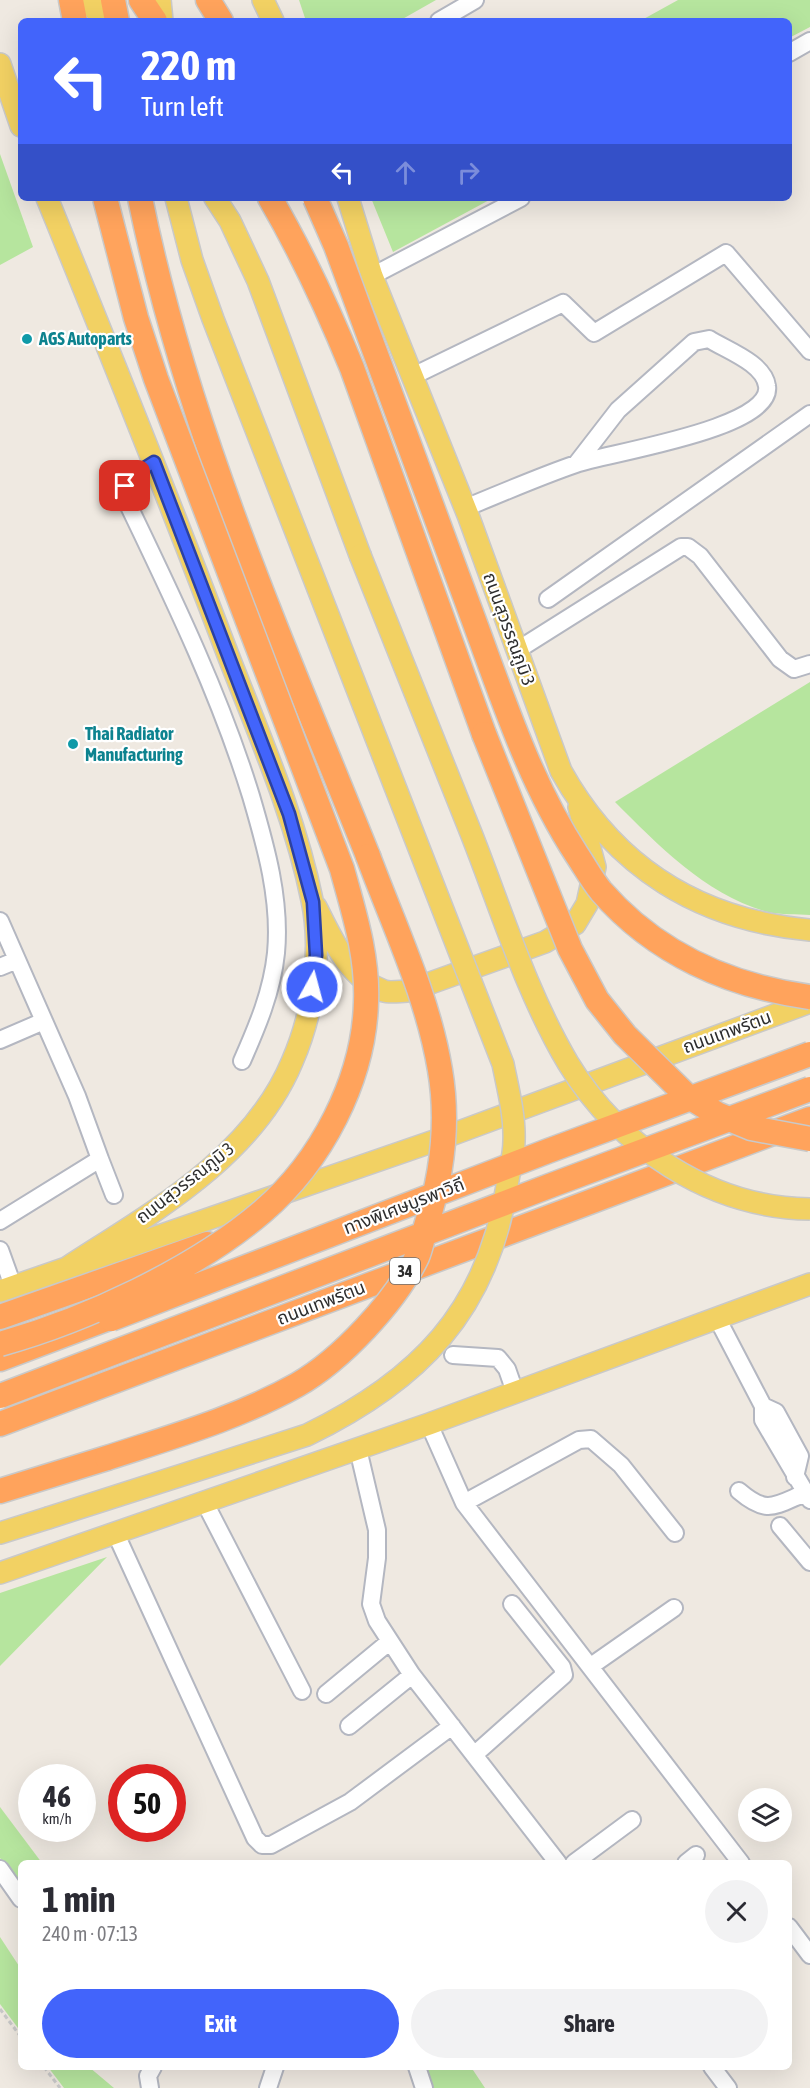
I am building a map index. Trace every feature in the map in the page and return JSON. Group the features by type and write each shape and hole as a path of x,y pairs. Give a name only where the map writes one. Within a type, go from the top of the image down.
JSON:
{"highway":[{"path":"71,0 74,18"},
{"path":"114,0 117,18"},
{"path":"141,0 153,18"},
{"path":"208,0 219,18"},
{"path":"0,1344 106,1306 154,1281 240,1230 289,1185 314,1153 346,1094 363,1036 366,1002 364,961 361,938 342,869 156,379 136,318 106,201"},
{"path":"0,1491 210,1424 298,1384 341,1352 377,1313 417,1256 442,1166 444,1109 441,1071 430,1024 368,856 237,523 197,414 171,329 141,201"},
{"path":"272,201 295,241 340,338 484,734 570,949 597,1000 625,1035 686,1095 717,1114 751,1128 810,1139"},
{"path":"316,201 336,246 516,733 566,837 600,890 633,923 671,952 709,971 744,984 810,997"},
{"name":"ทางพิเศษบูรพาวิถี","path":"0,1360 548,1151 810,1055"},
{"name":"ทางพิเศษบูรพาวิถี","path":"0,1396 810,1089"},
{"name":"ถนนเทพรัตน","path":"0,1424 810,1119"},
{"path":"0,1317 149,1266 240,1230"}],"main road":[{"path":"88,0 101,18"},
{"path":"160,0 162,18"},
{"path":"263,0 272,18"},
{"path":"0,64 18,117"},
{"name":"ถนนสุวรรณภูมิ 3","path":"48,201 154,462 289,814 313,902 316,955 310,1003 291,1065 268,1105 240,1139 204,1173 162,1205 69,1267"},
{"path":"0,1533 307,1435 347,1415 411,1370 442,1339 463,1308 483,1269 501,1225 514,1142 503,1064 213,320 192,260 177,201"},
{"path":"217,201 230,221 258,281 360,555 513,942 568,1063 596,1102 641,1147 692,1180 735,1197 789,1209 810,1209"},
{"name":"ถนนสุวรรณภูมิ 3","path":"349,201 372,276 465,508 561,771 577,800 628,857 659,882 719,911 778,927 810,930"},
{"path":"313,902 341,953 355,973 384,991 408,991 545,942 575,924 587,904 593,886 595,867 577,800"},
{"name":"ถนนเทพรัตน","path":"6,1289 440,1139 810,1002"},
{"path":"0,1573 429,1424 810,1284"}],"street":[{"path":"444,18 475,0"},
{"path":"792,51 810,41"},
{"path":"0,95 18,133"},
{"path":"372,276 515,201"},
{"path":"413,376 564,303 594,333 726,253 810,351"},
{"path":"465,508 577,463 622,451 689,438 725,425 756,407 765,398 768,388 764,376 756,367 709,339 694,342 618,410 577,463"},
{"path":"548,599 810,414"},
{"path":"154,462 126,481 125,498 221,705 269,858 277,929 276,955 262,1017 242,1061"},
{"path":"516,651 681,547 688,547 700,556 780,659 794,669 810,664"},
{"path":"0,921 44,1021 114,1196"},
{"path":"0,966 17,960"},
{"path":"0,1040 44,1021"},
{"path":"0,1221 100,1159"},
{"path":"0,1250 6,1289"},
{"path":"717,1318 763,1406 763,1420 808,1496 771,1508 763,1507 739,1491"},
{"path":"453,1355 498,1358 507,1369 515,1392"},
{"path":"429,1424 465,1503 739,1860"},
{"path":"465,1503 579,1440 591,1439 621,1465 675,1533"},
{"path":"358,1449 377,1530 378,1558 371,1604 389,1642 556,1860"},
{"path":"204,1501 302,1691"},
{"path":"780,1526 810,1562"},
{"path":"115,1532 255,1838 262,1845 271,1845 350,1802 452,1726"},
{"path":"474,1755 564,1675 562,1667 512,1604"},
{"path":"591,1666 674,1608"},
{"path":"326,1694 389,1642"},
{"path":"349,1726 412,1675"},
{"path":"578,1860 632,1820"},
{"path":"0,1869 18,1895"},
{"path":"792,1931 810,1954"},
{"path":"150,2070 148,2082 150,2088"},
{"path":"271,2087 274,2070"},
{"path":"418,2070 424,2088"},
{"path":"714,2070 728,2088"}],"path":[{"path":"0,2009 18,2033"},
{"path":"46,2070 60,2088"}],"green space":[{"path":"299,0 436,0 404,18 305,18"},
{"path":"678,0 810,0 810,27 792,36 792,18 645,18"},
{"path":"0,154 33,247 0,265"},
{"path":"372,201 487,201 393,252"},
{"path":"810,682 810,915 773,913 746,904 704,882 648,835 615,802"},
{"path":"107,1557 0,1666 0,1593"},
{"path":"0,1807 18,1831 18,1842 26,1842 40,1860 18,1860 18,1881 0,1858"},
{"path":"0,1937 18,1964 18,2028 0,2004"},
{"path":"50,2070 93,2070 114,2088 64,2088"},
{"path":"416,2070 473,2070 485,2088 419,2088"}],"place":[{"name":"AGS Autoparts","path":"27,339"},
{"name":"Thai Radiator Manufacturing","path":"73,744"}],"route":[{"path":"125,486 130,477 154,462 289,814 313,902 316,955 312,987"}]}
